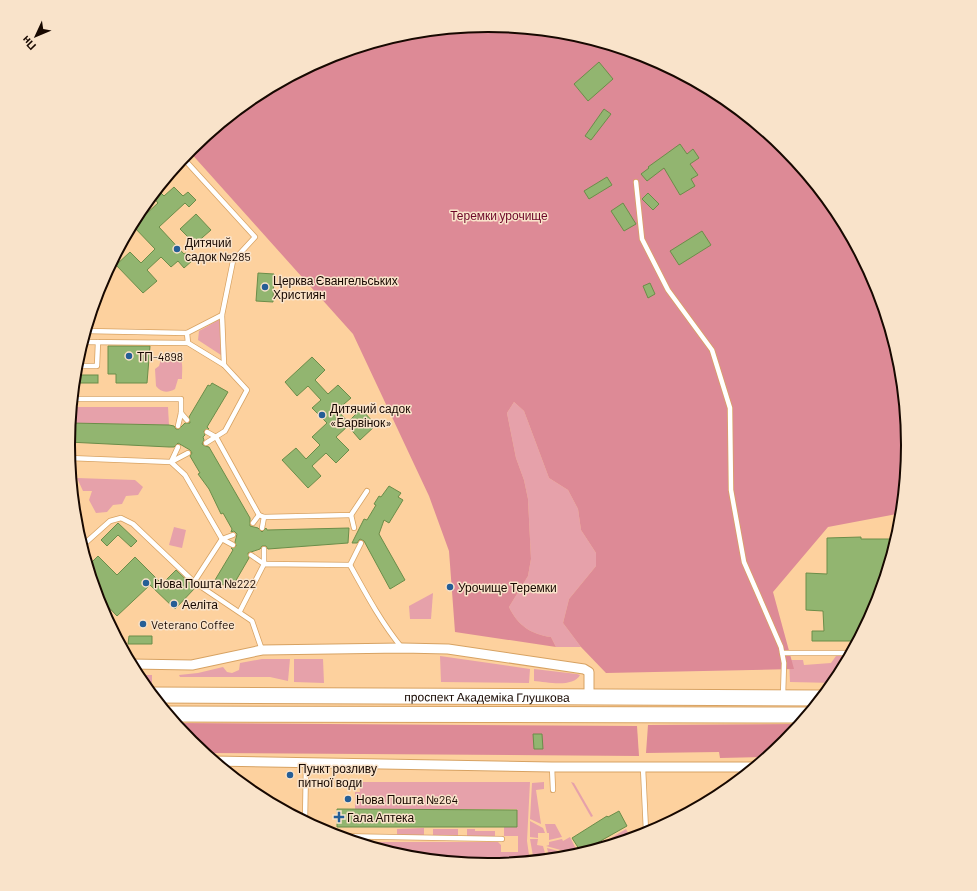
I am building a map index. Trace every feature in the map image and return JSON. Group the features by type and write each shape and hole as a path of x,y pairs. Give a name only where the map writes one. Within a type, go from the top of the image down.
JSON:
{"highway":[{"name":"проспект Академіка Глушкова","path":"158,694 816,698"},
{"name":"проспект Академіка Глушкова","path":"175,714 802,715"}],"street":[{"path":"138,664 192,665 262,650 402,648 448,649 584,668 589,672 590,697"},
{"path":"222,761 552,767 747,768"}],"lane":[{"path":"187,163 255,237 233,261 222,315 224,365"},
{"path":"636,182 642,239 668,290 712,350 730,408 731,490 744,562 782,653 784,663 783,698"},
{"path":"92,330 187,333 222,315"},
{"path":"187,333 188,343"},
{"path":"88,342 188,343 224,365 247,390 224,430 216,438 206,443"},
{"path":"83,366 97,366 98,342"},
{"path":"78,399 181,399 182,412 178,426"},
{"path":"182,412 187,420"},
{"path":"206,432 216,438 262,516 262,528"},
{"path":"171,462 178,447"},
{"path":"75,458 171,462 188,453"},
{"path":"171,462 185,475 222,539 233,545"},
{"path":"354,528 351,515 367,491"},
{"path":"252,523 262,516 351,515"},
{"path":"87,542 110,521 121,518 133,524 194,582 252,620 262,650"},
{"path":"194,582 222,539 233,535"},
{"path":"350,565 361,543"},
{"path":"240,611 264,564 264,549"},
{"path":"251,555 264,564 350,565"},
{"path":"350,565 372,606 402,648"},
{"path":"782,653 846,653"},
{"path":"305,816 306,763"},
{"path":"552,767 553,790"},
{"path":"643,768 646,828"},
{"path":"354,836 502,839"}],"shaded area":[{"path":"220,319 221,355 198,340 199,331"},
{"path":"172,352 181,360 182,379 178,379 175,389 165,392 156,386 155,369 159,366 162,356"},
{"path":"514,402 524,411 549,478 568,490 578,509 581,530 596,553 596,566 569,599 563,623 581,647 556,647 551,637 537,634 521,624 509,607 528,576 531,559 528,499 524,480 516,458 507,413"},
{"path":"77,407 168,407 169,425 76,423"},
{"path":"77,478 135,480 143,487 138,495 126,496 122,504 113,505 107,512 96,513 89,500 92,491 83,491"},
{"path":"174,527 186,530 182,548 169,545"},
{"path":"433,593 431,619 410,619 409,606"},
{"path":"440,656 530,669 529,683 441,682"},
{"path":"836,656 844,656 827,683 790,682 789,660 803,660 804,665 831,663"},
{"path":"262,659 290,659 288,681 270,677 180,677 179,675 198,673 223,667 227,672 232,673 239,670 240,663"},
{"path":"294,659 323,659 324,683 294,682"},
{"path":"534,669 580,675 572,682 566,683 534,681"},
{"path":"145,675 152,675 152,683 150,683"},
{"path":"359,782 530,782 527,841 529,856 488,859 461,858 408,851 372,842 498,842 501,845 501,852 518,852 518,836 504,836 504,827 517,827 517,809 355,809 355,792 360,792"},
{"path":"544,782 544,789 536,790 541,824 530,819 532,783"},
{"path":"571,782 574,783 593,816 591,817"},
{"path":"530,821 543,828 545,833 538,833 538,838 530,837"},
{"path":"545,824 555,824 562,837 549,840 549,833 547,833"},
{"path":"424,828 424,836 397,836 397,829"},
{"path":"433,829 458,829 458,836 433,836"},
{"path":"467,829 475,829 475,831 495,831 495,836 467,836"},
{"path":"626,829 629,834 612,840 611,838"},
{"path":"570,837 576,849 566,851 546,846 549,845 549,842 562,839 563,841"},
{"path":"530,839 538,839 537,845 543,846 545,854 533,856"},
{"path":"547,848 562,852 549,854"}],"green space":[{"name":"Теремки урочище","path":"488,32 516,33 569,40 596,46 621,54 647,63 695,87 740,117 781,153 799,173 817,194 847,239 871,287 888,338 894,365 901,418 902,446 901,473 896,514 828,527 773,592 794,669 606,673 581,647 563,623 569,599 596,566 596,553 581,530 578,509 568,490 549,478 524,411 514,402 507,413 516,458 524,480 528,499 531,559 528,576 509,607 521,624 537,634 551,637 556,647 455,632 449,551 429,496 353,334 193,156 196,153 237,117 282,87 330,63 381,46 435,36"},
{"path":"183,723 637,726 639,756 213,753"},
{"path":"794,724 781,738 760,757 720,758 719,752 646,753 648,725"}],"building":[{"path":"599,62 613,79 588,101 574,84"},
{"path":"604,109 611,114 591,140 585,136"},
{"path":"680,144 687,154 693,149 699,158 690,164 698,175 691,179 695,186 680,195 664,168 647,181 641,174 649,168 648,167"},
{"path":"607,177 612,185 589,199 584,191"},
{"path":"174,187 183,196 188,192 196,200 189,207 185,203 159,227 184,254 186,253 193,260 184,268 178,261 171,267 161,257 147,270 157,281 143,293 117,266 130,252 141,263 155,249 136,229 147,213 158,203 156,200 160,194 161,193 164,196"},
{"path":"648,193 659,204 653,210 642,199"},
{"path":"623,203 636,224 624,231 611,211"},
{"path":"196,214 211,230 195,244 180,229"},
{"path":"702,231 711,245 679,265 670,251"},
{"name":"Церква Євангельських Християн","path":"258,273 274,274 273,302 256,301"},
{"path":"650,283 655,294 648,298 643,286"},
{"name":"ТП-4898","path":"108,346 150,346 147,383 116,383 116,374 108,374"},
{"path":"312,357 325,370 315,380 328,394 338,385 351,398 337,410 348,422 361,409 376,425 360,440 348,426 336,437 349,450 336,463 326,453 312,466 321,476 308,488 282,460 296,448 306,459 320,445 312,437 327,423 312,408 321,400 308,386 297,396 285,382"},
{"path":"82,375 98,375 98,383 80,383"},
{"path":"212,383 228,392 207,427 209,429 204,431 205,435 203,437 204,440 202,444 209,447 250,518 250,526 258,528 262,532 266,528 267,530 349,528 348,543 268,549 266,546 262,546 260,549 248,553 249,558 231,589 215,580 233,550 231,548 236,546 235,542 237,534 234,531 231,532 232,529 223,513 221,514 209,489 198,474 200,473 190,456 192,453 190,450 178,443 174,447 169,447 75,442 76,423 169,425 179,429 185,423 190,423 189,417 208,385 210,386"},
{"path":"389,486 401,493 398,497 403,500 389,523 384,520 379,534 405,580 390,589 364,541 360,539 357,543 352,543 364,519 367,520 376,505 374,504 379,496 381,497"},
{"path":"118,523 137,541 131,547 118,535 107,546 101,540"},
{"path":"861,537 861,539 891,539 871,604 852,641 812,641 812,631 824,631 823,611 806,610 806,573 827,574 827,538"},
{"path":"98,556 117,575 135,557 162,584 176,570 195,588 175,609 150,585 117,616 106,604 92,562"},
{"path":"129,636 152,636 152,644 128,644"},
{"path":"533,734 542,734 543,749 534,749"},
{"path":"337,809 517,810 517,827 337,827"},
{"path":"619,811 627,826 592,846 579,849 572,838 607,816 608,817"}],"place":[{"name":"Дитячий садок №285","path":"177,249"},
{"name":"Церква Євангельських Християн","path":"265,287"},
{"name":"ТП-4898","path":"129,356"},
{"name":"Дитячий садок «Барвінок»","path":"322,415"},
{"name":"Нова Пошта №222","path":"146,583"},
{"name":"Урочище Теремки","path":"450,587"},
{"name":"Аеліта","path":"174,604"},
{"name":"Veterano Coffee","path":"143,624"},
{"name":"Пункт розливу питної води","path":"290,775"},
{"name":"Нова Пошта №264","path":"348,799"},
{"name":"Гала Аптека","path":"339,817"}]}
